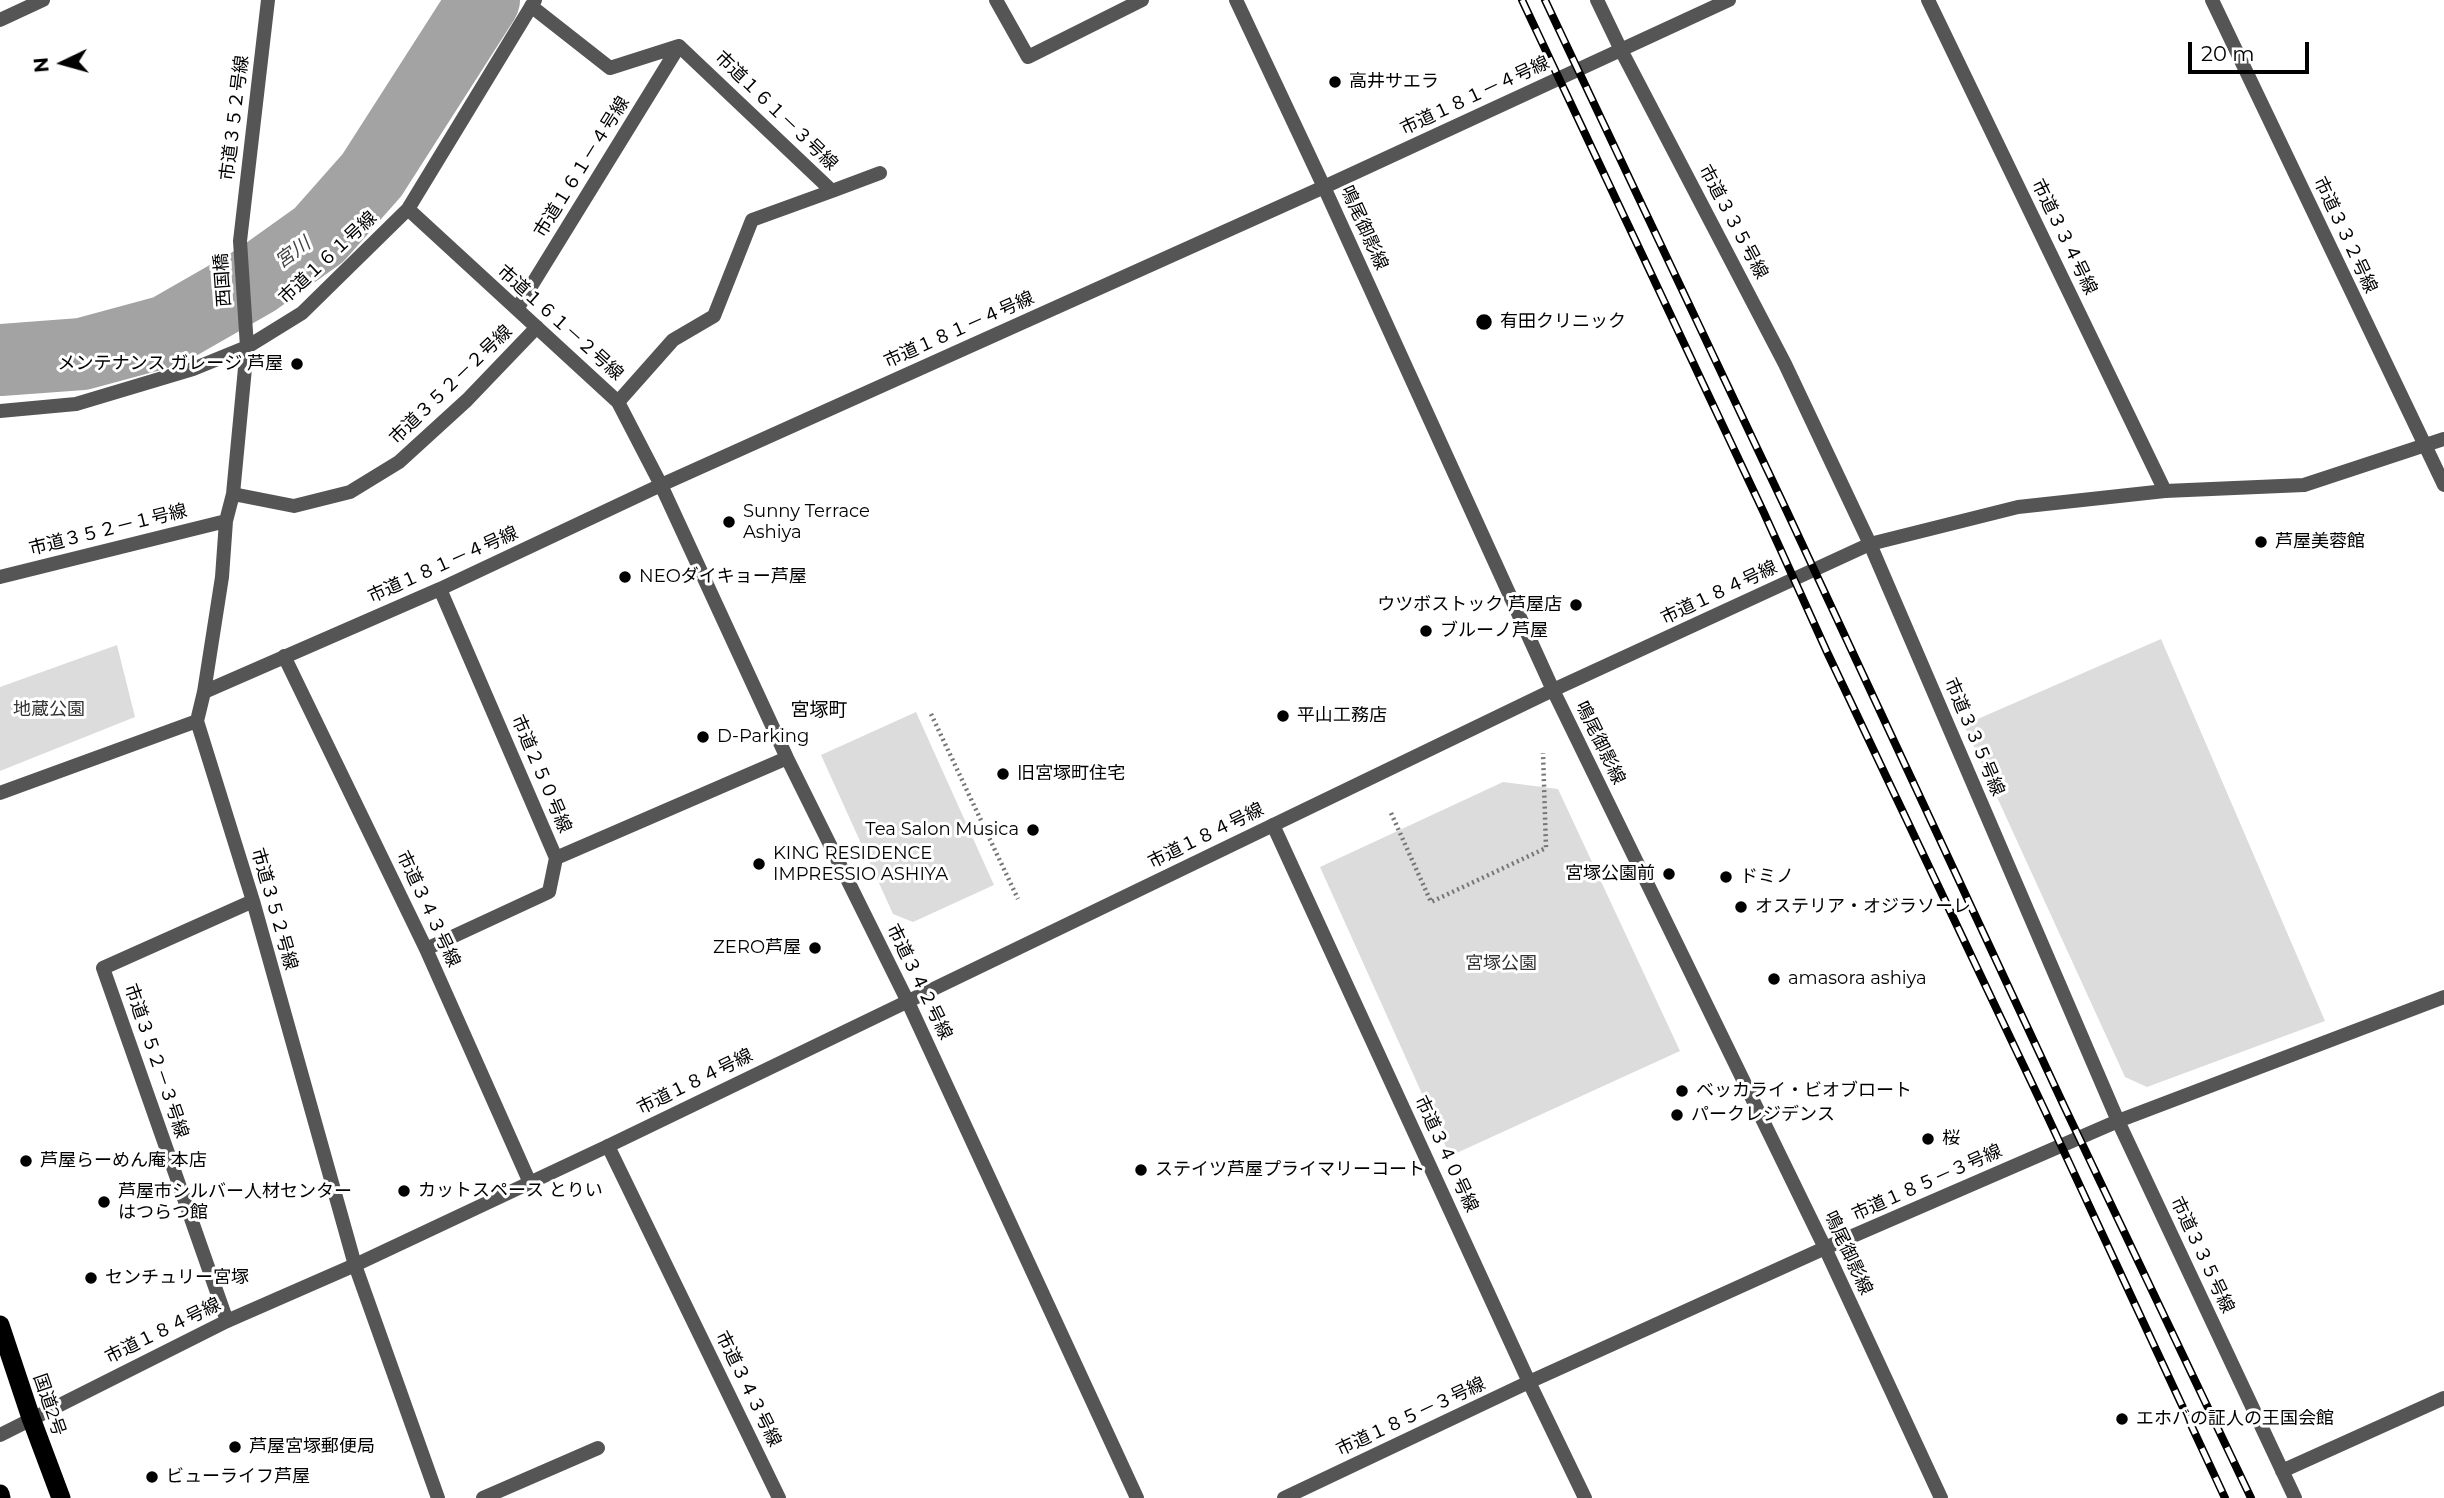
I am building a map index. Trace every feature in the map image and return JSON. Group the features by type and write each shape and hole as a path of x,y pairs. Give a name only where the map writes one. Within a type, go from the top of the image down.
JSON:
{"highway":[{"name":"国道2号","path":"0,1325 61,1498"}],"street":[{"path":"0,20 43,0"},
{"name":"市道３５２号線","path":"240,241 268,0"},
{"path":"996,0 1028,57 1142,0"},
{"name":"鳴尾御影線","path":"1236,0 1553,690 1825,1248 1941,1498"},
{"name":"市道３３５号線","path":"1597,0 1785,364 1870,544 2118,1121 2295,1498"},
{"name":"市道１８１－４号線","path":"204,692 440,589 661,485 1324,187 1728,0"},
{"name":"市道３３４号線","path":"1928,0 2165,491"},
{"name":"市道３３２号線","path":"2212,0 2444,485"},
{"path":"533,3 610,68 679,46"},
{"name":"市道１６１号線","path":"0,411 76,404 193,369 247,347 302,313 408,209 533,3"},
{"name":"市道１６１－３号線","path":"618,402 673,340 714,316 752,220 832,191 679,46"},
{"name":"市道１６１－４号線","path":"517,309 679,46"},
{"path":"832,191 880,173"},
{"name":"市道１６１－２号線","path":"408,209 618,402 661,485"},
{"name":"西国橋","path":"240,241 247,347"},
{"name":"市道３５２－２号線","path":"233,494 294,506 350,492 399,462 467,400 537,327"},
{"path":"0,793 197,721 222,576 226,521 233,494 247,347"},
{"name":"市道１８４号線","path":"0,1435 227,1321 355,1265 608,1146 1553,690 1870,544 2018,507 2165,491 2304,485 2444,439"},
{"name":"市道３４２号線","path":"661,485 787,758 907,1000 1137,1498"},
{"name":"市道３５２－１号線","path":"0,577 226,521"},
{"name":"市道２５０号線","path":"440,589 556,858 787,758"},
{"name":"市道３４３号線","path":"284,656 426,949 530,1182"},
{"name":"市道３５２号線","path":"197,721 253,901 355,1265 438,1498"},
{"name":"市道３４０号線","path":"1273,825 1585,1498"},
{"path":"426,949 549,892 556,858"},
{"name":"市道３５２－３号線","path":"227,1321 103,968 253,901"},
{"name":"市道１８５－３号線","path":"1284,1498 1529,1382 1825,1248 2118,1121 2444,997"},
{"name":"市道３４３号線","path":"608,1146 779,1498"},
{"path":"2282,1471 2444,1398"},
{"path":"483,1498 598,1448"}],"path":[{"path":"931,714 1018,899"},
{"path":"1391,813 1431,902 1546,848 1543,753"}],"green space":[{"path":"2161,639 2325,1021 2147,1087 2125,1077 1964,725"},
{"name":"地蔵公園","path":"117,645 135,717 0,771 0,687"},
{"path":"916,712 994,885 913,922 893,914 821,755"},
{"name":"宮塚公園","path":"1503,782 1558,789 1680,1051 1450,1156 1320,867"}],"waterway":[{"name":"宮川","path":"0,360 82,354 167,331 256,280 319,235 372,175 484,0"}],"railway":[{"path":"1522,0 2225,1498"},
{"path":"1545,0 2251,1498"}],"place":[{"name":"高井サエラ","path":"1335,82"},
{"name":"有田クリニック","path":"1484,322"},
{"name":"メンテナンス ガレージ 芦屋","path":"297,364"},
{"name":"Sunny Terrace Ashiya","path":"729,522"},
{"name":"芦屋美蓉館","path":"2261,542"},
{"name":"NEOダイキョー芦屋","path":"625,577"},
{"name":"ウツボストック 芦屋店","path":"1576,605"},
{"name":"ブルーノ芦屋","path":"1426,631"},
{"name":"平山工務店","path":"1283,716"},
{"name":"D-Parking","path":"703,737"},
{"name":"旧宮塚町住宅","path":"1003,774"},
{"name":"Tea Salon Musica","path":"1033,830"},
{"name":"KING RESIDENCE IMPRESSIO ASHIYA","path":"759,864"},
{"name":"宮塚公園前","path":"1669,874"},
{"name":"ドミノ","path":"1726,877"},
{"name":"オステリア・オジラソーレ","path":"1741,907"},
{"name":"ZERO芦屋","path":"815,948"},
{"name":"amasora ashiya","path":"1774,979"},
{"name":"ベッカライ・ビオブロート","path":"1682,1091"},
{"name":"パークレジデンス","path":"1677,1115"},
{"name":"桜","path":"1928,1139"},
{"name":"芦屋らーめん庵 本店","path":"26,1161"},
{"name":"ステイツ芦屋プライマリーコート","path":"1141,1170"},
{"name":"カットスペース とりい","path":"404,1191"},
{"name":"芦屋市シルバー人材センター はつらつ館","path":"104,1202"},
{"name":"センチュリー宮塚","path":"91,1278"},
{"name":"エホバの証人の王国会館","path":"2122,1419"},
{"name":"芦屋宮塚郵便局","path":"235,1447"},
{"name":"ビューライフ芦屋","path":"152,1477"}],"district":[{"name":"宮塚町","path":"819,710"}]}
